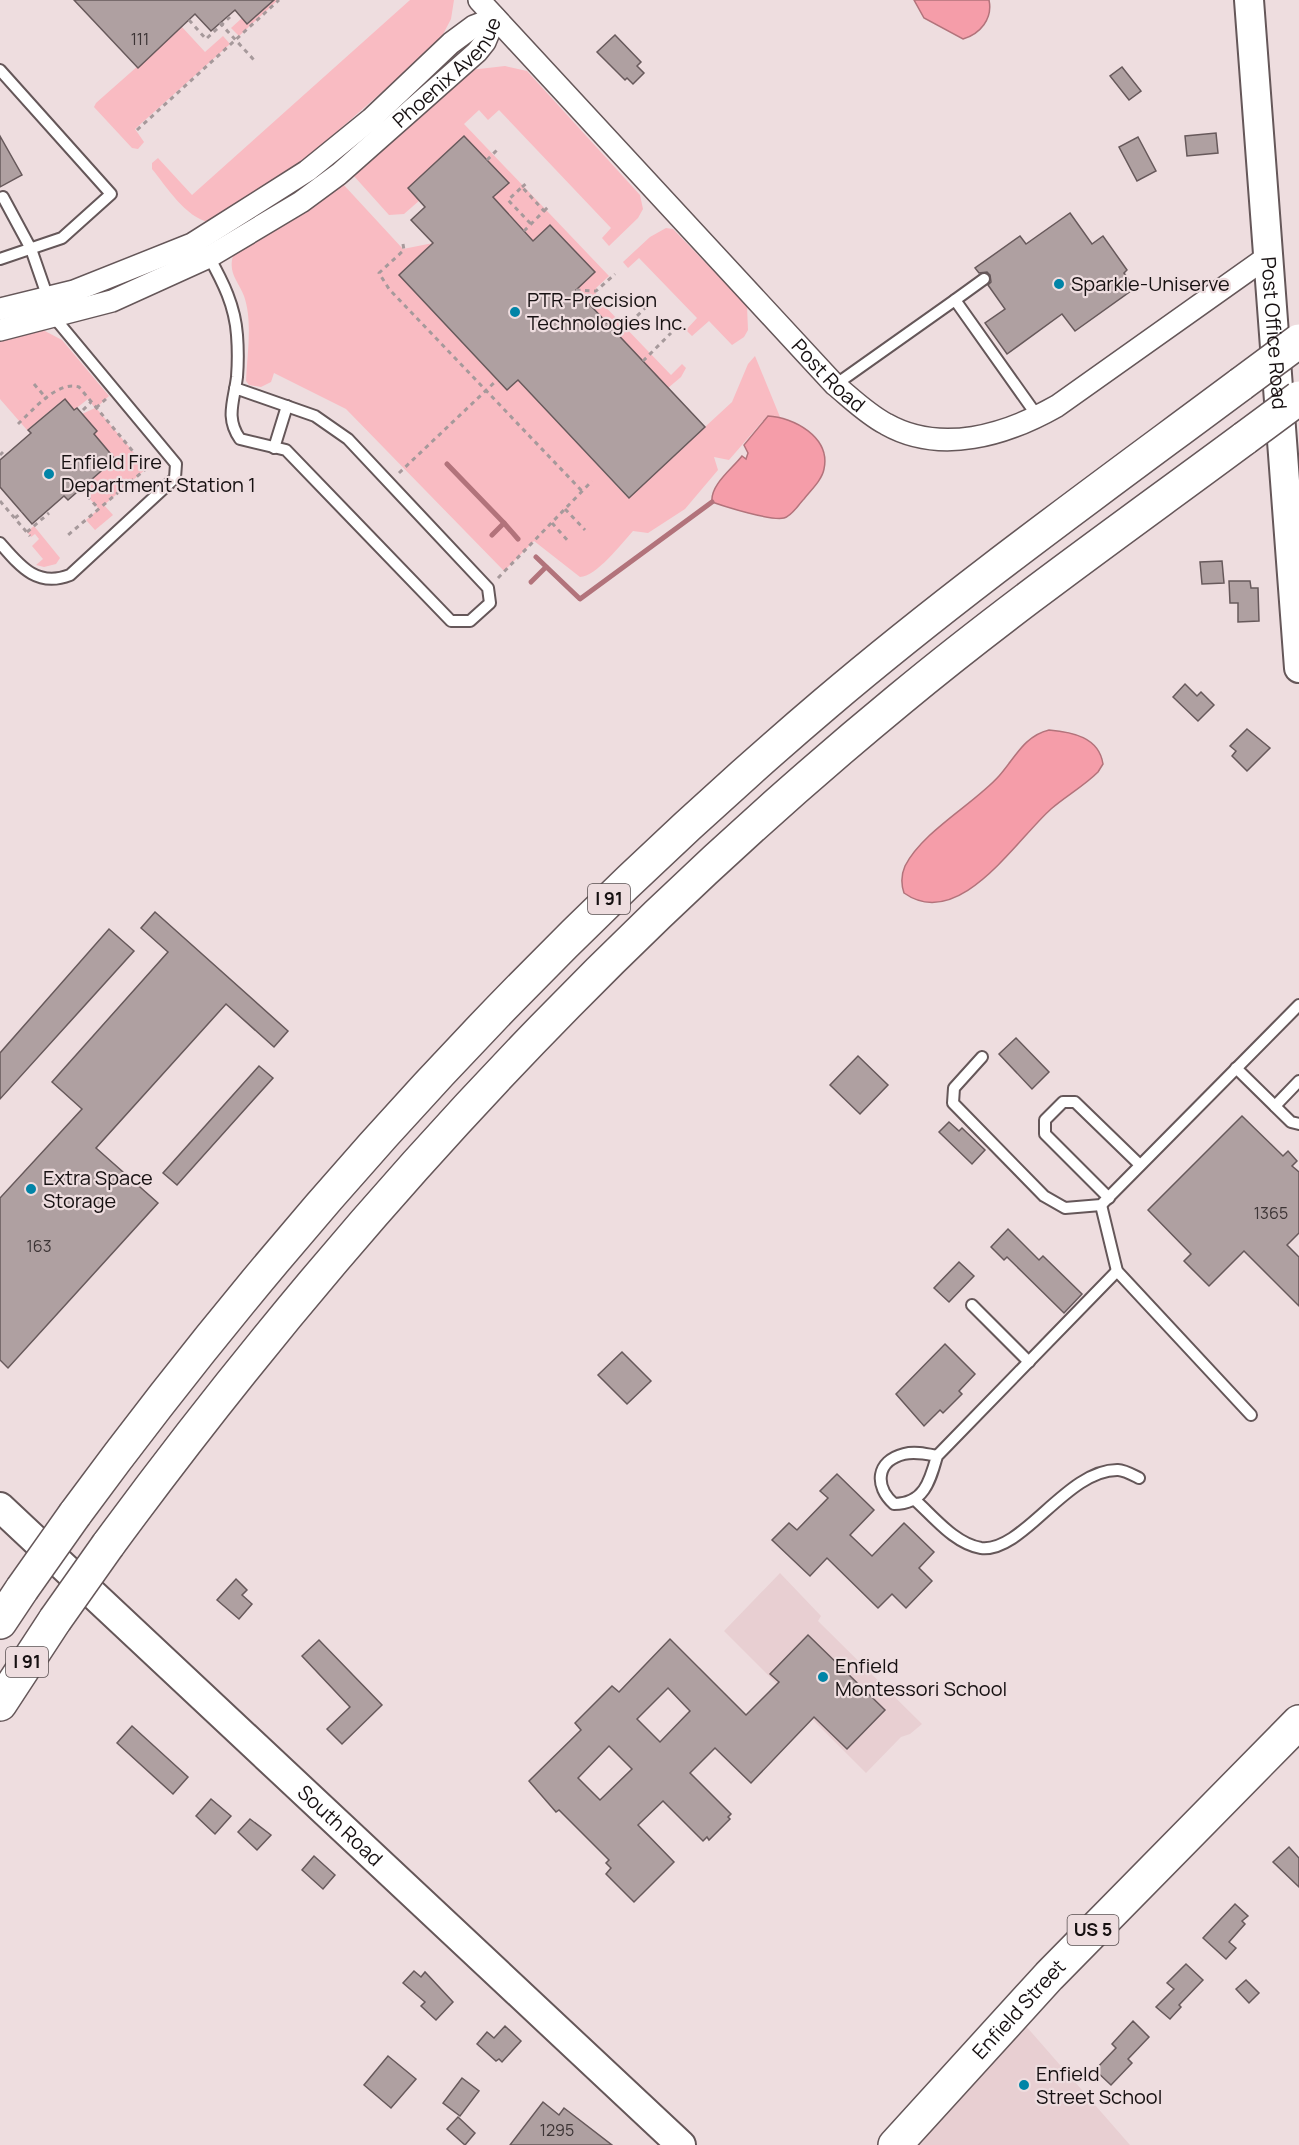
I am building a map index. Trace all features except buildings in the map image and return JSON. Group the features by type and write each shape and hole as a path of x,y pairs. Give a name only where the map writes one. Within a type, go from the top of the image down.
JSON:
{"main road":[{"name":"Post Office Road","path":"1249,0 1299,668"},
{"name":"I 91","path":"0,1622 75,1514 203,1346 315,1209 435,1075 592,916 713,802 875,663 1001,562 1299,341"},
{"name":"I 91","path":"0,1704 108,1545 242,1370 375,1209 469,1104 612,958 763,818 907,693 997,622 1299,398"},
{"name":"South Road","path":"0,1507 681,2145"},
{"name":"Enfield Street","path":"895,2145 1049,1976 1299,1722"}],"street":[{"name":"Post Road","path":"479,0 835,385 886,424 915,437 964,439 1002,432 1038,417 1065,401 1267,257"},
{"name":"Phoenix Avenue","path":"0,330 50,307 74,291 202,249 307,171 371,119 451,43 474,26 495,18"},
{"name":"Phoenix Avenue","path":"0,309 50,307"}],"lane":[{"path":"0,70 111,194 62,238 0,259"},
{"path":"0,543 30,574 46,579 64,577 76,569 175,478 176,464 50,307 31,249 3,196"},
{"path":"202,249 227,290 237,334 235,388 230,415 232,428 240,439 286,450 451,621 470,621 490,603 488,588 348,439 315,416 235,388"},
{"path":"835,385 984,279"},
{"path":"955,300 1038,417"},
{"path":"274,448 287,406"},
{"path":"982,1058 954,1088 953,1103 1044,1196 1065,1208 1105,1202 1299,1005"},
{"path":"1236,1068 1291,1122 1299,1124"},
{"path":"1275,1106 1299,1081"},
{"path":"1140,1166 1076,1102 1063,1102 1045,1120 1045,1134 1105,1202 1117,1271 1251,1415"},
{"path":"937,1456 922,1453 905,1454 892,1459 881,1472 880,1485 885,1496 894,1504 905,1504 915,1500 931,1479 937,1456 1117,1271"},
{"path":"972,1305 1029,1362"},
{"path":"915,1500 956,1537 980,1548 997,1547 1014,1537 1071,1489 1097,1476 1119,1470 1139,1478"}],"path":[{"path":"137,130 279,0"},
{"path":"189,20 206,39 230,17"},
{"path":"221,24 254,60"},
{"path":"487,160 497,150"},
{"path":"528,182 508,200 531,224"},
{"path":"522,187 544,211"},
{"path":"524,231 550,206"},
{"path":"403,244 404,250 379,273 389,289 582,492"},
{"path":"576,290 596,291 615,274"},
{"path":"618,335 646,307"},
{"path":"643,361 671,333"},
{"path":"389,483 497,380"},
{"path":"34,384 46,399"},
{"path":"18,424 46,399 68,385 79,387 147,468 68,536"},
{"path":"83,410 91,402"},
{"path":"488,588 592,481"},
{"path":"81,489 99,509"},
{"path":"0,501 30,536"},
{"path":"565,509 585,530"},
{"path":"15,518 22,512"},
{"path":"27,532 49,513"},
{"path":"552,522 569,542"}],"shaded area":[{"path":"274,0 278,0 239,36 231,28 242,18 248,24"},
{"path":"410,0 454,0 451,19 439,42 292,171 209,222 185,208 152,169 152,163 158,158 192,195"},
{"path":"914,0 989,0 990,7 984,25 963,39 924,18"},
{"path":"182,27 205,52 223,36 230,44 135,129 144,142 138,149 132,148 94,107"},
{"path":"505,66 527,71 640,195 643,209 638,218 609,246 602,238 611,228 499,110 488,120 479,110 464,124 609,276 596,288 596,297 671,375 682,364 686,368 681,377 668,388 576,290 595,272 550,225 533,241 493,197 508,182 464,136 409,188 420,200 404,214 389,215 353,175 470,70"},
{"path":"342,183 403,249 433,243 399,275 507,390 518,380 628,498 732,402 748,364 755,356 780,417 767,416 729,460 714,457 718,470 685,509 648,533 633,531 608,558 586,576 580,577 534,541 504,571 346,409 274,373 271,382 261,387 249,385 246,381 249,338 247,306 233,272 233,256"},
{"path":"666,228 673,229 747,306 748,330 744,337 732,345 709,321 692,336 686,330 697,318 639,258 628,268 623,262 650,237"},
{"path":"43,330 62,340 109,396 96,408 147,468 104,505 113,515 95,530 86,520 99,509 81,489 115,459 94,434 97,431 82,414 95,408 88,399 74,410 64,399 27,430 0,399 0,340"},
{"path":"768,416 788,420 808,431 822,447 825,458 823,473 819,481 792,513 784,518 759,516 712,502 714,489 742,456 746,459 748,453 744,445"},
{"path":"34,526 60,558 56,564 44,567 36,565 43,559 32,546 39,539 35,534 31,537 27,532"},
{"path":"1049,730 1067,732 1090,742 1096,748 1103,764 1098,772 1051,809 1004,859 965,892 945,901 925,902 904,893 902,880 904,869 913,853 936,830 989,786 1026,742"},
{"name":"Enfield Montessori School","path":"780,1573 821,1616 818,1621 922,1724 910,1734 901,1737 866,1773 724,1631"},
{"name":"Enfield Street School","path":"1025,2025 1130,2145 917,2145"}],"waterway":[{"path":"447,464 504,523"},
{"path":"536,557 580,599 712,502"},
{"path":"492,535 504,523 518,539"},
{"path":"531,582 546,567"}],"place":[{"name":"Sparkle-Uniserve","path":"1059,284"},
{"name":"PTR-Precision Technologies Inc.","path":"515,312"},
{"name":"Enfield Fire Department Station 1","path":"49,474"},
{"name":"Extra Space Storage","path":"31,1189"},
{"name":"Enfield Montessori School","path":"823,1677"},
{"name":"Enfield Street School","path":"1024,2085"}]}
